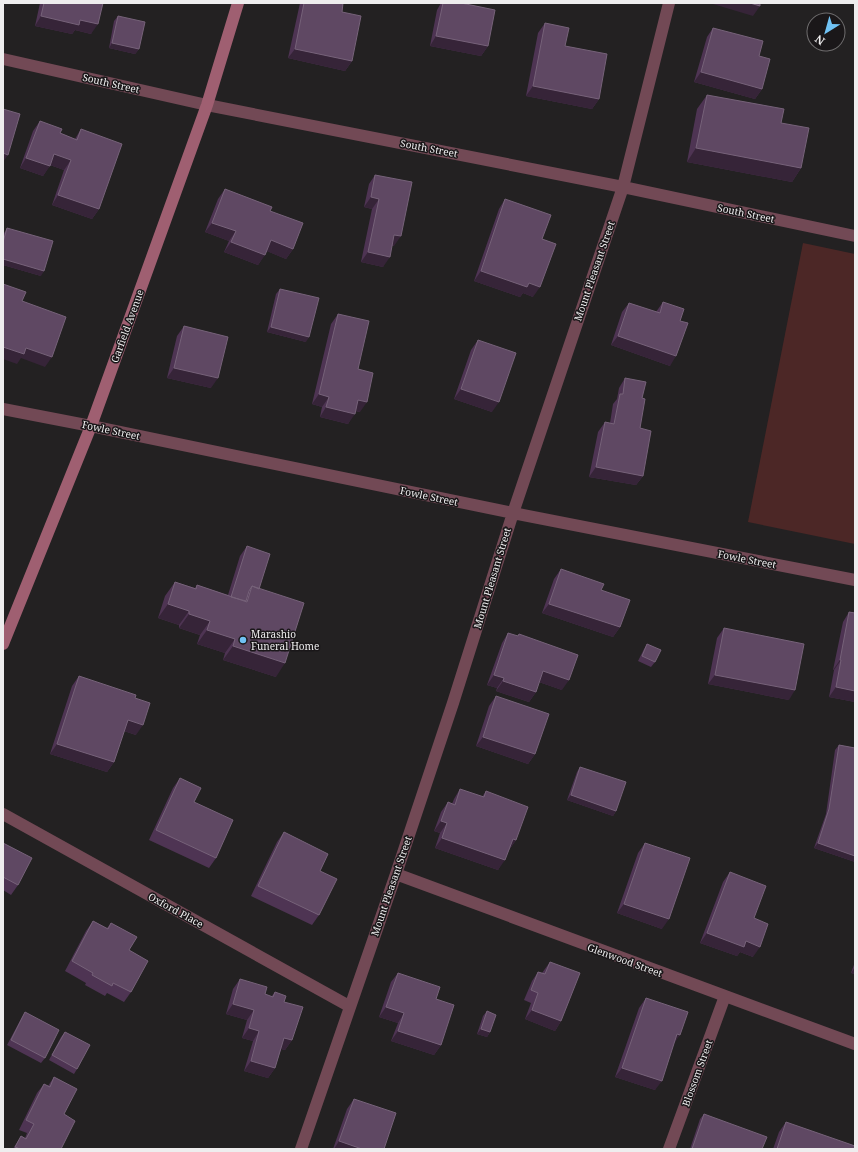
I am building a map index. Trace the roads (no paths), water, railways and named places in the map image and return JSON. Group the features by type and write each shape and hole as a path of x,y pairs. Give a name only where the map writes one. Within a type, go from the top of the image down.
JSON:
{"street":[{"name":"Garfield Avenue","path":"3,644 91,426 208,105 238,3"},
{"name":"Mount Pleasant Street","path":"301,1149 349,1006 396,874 513,513 623,187 669,3"},
{"name":"South Street","path":"3,59 208,105 623,187 855,236"},
{"name":"Fowle Street","path":"3,409 513,513 855,580"},
{"name":"Oxford Place","path":"3,814 349,1006"},
{"name":"Glenwood Street","path":"396,874 855,1044"},
{"name":"Blossom Street","path":"669,1149 725,996"}],"place":[{"name":"Marashio Funeral Home","path":"243,640"}]}
